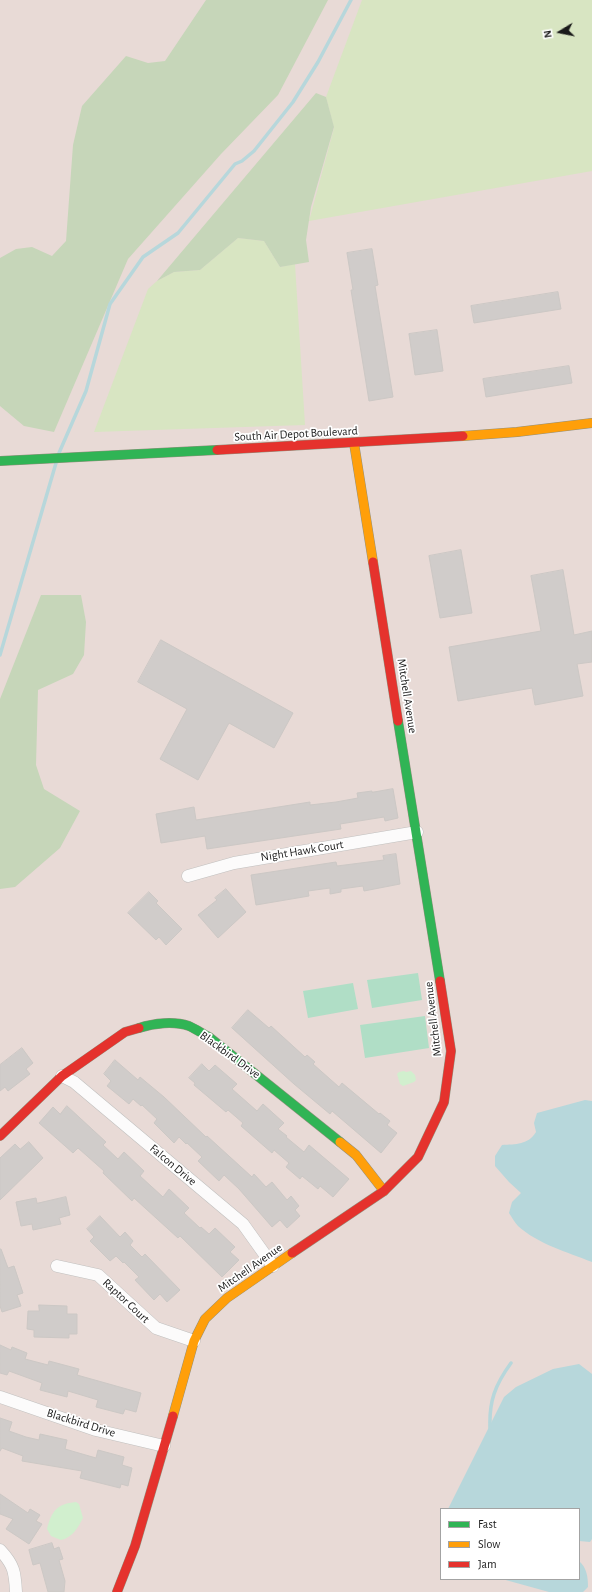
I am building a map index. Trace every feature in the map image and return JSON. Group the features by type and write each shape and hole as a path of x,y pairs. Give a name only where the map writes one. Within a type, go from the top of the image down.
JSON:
{"street":[{"name":"South Air Depot Boulevard","path":"0,461 354,443 517,432 592,423"},
{"name":"Mitchell Avenue","path":"117,1592 135,1546 194,1341 205,1320 227,1298 384,1191 418,1157 444,1102 451,1051 354,443"},
{"name":"Night Hawk Court","path":"188,876 234,863 417,832"},
{"name":"Blackbird Drive","path":"0,1136 62,1076 126,1032 147,1025 169,1023 189,1026 209,1037 356,1155 384,1191"},
{"name":"Falcon Drive","path":"62,1076 74,1082 243,1224 273,1266"},
{"name":"Raptor Court","path":"57,1266 98,1275 156,1328 194,1341"},
{"name":"Blackbird Drive","path":"0,1397 96,1430 164,1446"},
{"path":"0,1550 10,1560 15,1576 16,1592"}],"shaded area":[{"path":"0,0 592,0 592,1592 0,1592"}],"green space":[{"path":"206,0 328,0 278,95 221,154 128,259 54,432 24,426 0,406 0,258 16,249 32,247 52,256 66,241 73,145 82,106 126,56 148,63 165,61"},
{"path":"362,0 592,0 592,171 309,221 334,128 326,97"},
{"path":"316,93 326,97 334,127 311,207 306,240 309,262 280,267 264,241 238,238 200,270 174,272 157,281"},
{"path":"238,238 264,241 280,267 295,264 305,425 94,432 148,289 157,281 174,272 200,270"},
{"path":"41,595 81,595 86,622 84,655 73,674 38,690 36,765 44,789 80,811 60,848 15,887 0,889 0,699"},
{"path":"418,973 422,1000 372,1008 367,980"},
{"path":"353,983 358,1009 308,1018 303,991"},
{"path":"425,1016 429,1048 365,1058 360,1025"},
{"path":"404,1071 411,1071 415,1075 416,1080 403,1086 400,1084 397,1074"},
{"path":"76,1502 79,1504 83,1518 77,1529 72,1535 65,1539 61,1540 51,1536 47,1529 53,1513 64,1504"}],"water":[{"path":"585,1100 592,1101 592,1262 544,1243 534,1238 518,1226 509,1213 512,1202 521,1193 495,1166 495,1156 502,1145 525,1142 533,1136 536,1132 534,1123 537,1113"},
{"path":"579,1364 592,1374 592,1539 590,1542 580,1541 580,1508 448,1508 504,1397 516,1387 553,1369"},
{"path":"580,1562 582,1564 588,1580 588,1587 583,1592 549,1592 506,1580 580,1580"}],"building":[{"path":"372,249 378,285 375,286 393,397 369,401 351,290 353,290 347,253"},
{"path":"558,292 561,309 474,323 471,306"},
{"path":"437,330 443,371 415,375 409,334"},
{"path":"569,366 572,383 486,397 483,379"},
{"path":"461,550 472,613 440,618 429,556"},
{"path":"563,570 574,635 592,631 592,662 577,664 583,696 535,705 532,688 458,701 449,647 541,631 531,576"},
{"path":"161,640 293,713 274,748 229,723 198,780 160,759 187,709 138,682"},
{"path":"393,789 398,818 385,821 384,817 340,824 341,829 207,849 205,836 161,843 156,814 194,807 196,820 310,802 310,805 336,802 358,798 357,793"},
{"path":"396,854 400,884 364,891 363,886 341,889 341,892 330,894 330,888 308,891 309,896 256,905 251,875 336,862 337,866 384,860 383,856"},
{"path":"226,889 246,912 218,938 198,915 217,900 215,898"},
{"path":"149,892 158,901 156,903 182,929 166,945 159,937 156,940 128,913"},
{"path":"248,1010 269,1028 271,1026 305,1057 307,1055 315,1062 313,1064 339,1087 342,1083 379,1114 380,1113 390,1121 387,1125 397,1133 381,1153 332,1111 330,1114 294,1084 232,1028"},
{"path":"22,1048 33,1063 26,1069 30,1074 8,1091 5,1087 0,1091 0,1065"},
{"path":"115,1060 138,1080 140,1077 164,1097 206,1137 207,1136 252,1177 254,1174 266,1187 272,1182 287,1200 291,1196 299,1206 295,1210 300,1216 287,1228 280,1220 272,1227 239,1189 224,1175 219,1181 198,1161 202,1157 187,1143 186,1144 179,1137 174,1143 154,1123 157,1119 142,1105 141,1106 133,1099 129,1104 107,1086 111,1081 104,1074"},
{"path":"202,1064 209,1071 215,1065 237,1084 232,1089 257,1111 263,1104 284,1123 278,1129 287,1136 286,1137 304,1152 309,1145 349,1179 333,1197 320,1186 318,1189 302,1176 300,1179 286,1167 289,1163 274,1150 272,1153 241,1126 243,1123 228,1110 226,1112 194,1085 195,1083 189,1078"},
{"path":"67,1106 106,1142 103,1145 118,1159 124,1152 144,1171 140,1176 163,1197 169,1189 189,1208 184,1213 200,1228 201,1227 209,1234 215,1228 235,1247 230,1252 239,1260 222,1277 180,1236 178,1238 134,1198 132,1201 103,1173 104,1171 78,1148 73,1153 39,1123 53,1107 60,1114"},
{"path":"29,1142 43,1158 0,1200 0,1158 15,1144 20,1149"},
{"path":"66,1197 70,1215 59,1218 61,1224 33,1230 32,1224 21,1226 16,1202 36,1198 37,1203"},
{"path":"100,1216 120,1237 125,1232 133,1241 130,1245 142,1257 145,1254 180,1290 167,1302 160,1294 154,1300 135,1280 139,1277 124,1262 123,1263 116,1256 110,1261 90,1241 94,1237 87,1229"},
{"path":"0,1249 8,1268 14,1266 23,1293 17,1295 21,1306 2,1312 0,1306"},
{"path":"39,1305 67,1306 67,1314 77,1314 77,1334 69,1334 69,1338 34,1337 34,1330 27,1329 28,1311 39,1311"},
{"path":"0,1345 11,1350 12,1347 27,1353 25,1359 48,1365 49,1361 79,1369 77,1375 141,1393 136,1412 125,1409 123,1414 96,1407 98,1400 68,1391 67,1397 40,1390 42,1383 9,1371 7,1375 0,1373"},
{"path":"0,1418 12,1422 9,1431 26,1437 39,1440 40,1434 67,1440 65,1449 96,1458 98,1450 124,1457 122,1465 132,1468 128,1486 121,1484 120,1488 80,1478 82,1471 22,1461 23,1456 2,1448 0,1451"},
{"path":"0,1494 28,1513 30,1509 40,1515 36,1521 42,1524 29,1544 6,1529 13,1519 0,1514"},
{"path":"52,1543 54,1549 59,1547 63,1559 59,1560 65,1581 64,1592 48,1592 40,1563 33,1565 29,1550"}],"waterway":[{"path":"59,453 86,391 110,304 143,257 178,233 235,164 242,161 254,151 293,102 318,62 351,0"},
{"path":"0,655 56,463"},
{"path":"490,1428 494,1394 497,1386 511,1363"}],"traffic: fast":[{"path":"0,461 217,450"},
{"path":"398,721 440,981"},
{"path":"139,1028 171,1023 183,1024 197,1030 209,1037 340,1142"}],"traffic: slow":[{"path":"463,436 517,432 592,423"},
{"path":"354,443 373,562"},
{"path":"340,1142 356,1155 384,1191"},
{"path":"173,1416 194,1341 205,1319 227,1298 292,1253"}],"traffic: jam":[{"path":"217,450 463,436"},
{"path":"373,562 398,721"},
{"path":"292,1253 384,1191 418,1157 444,1102 451,1051 440,981"},
{"path":"0,1136 62,1076 125,1032 139,1028"},
{"path":"117,1592 135,1546 173,1416"}]}
